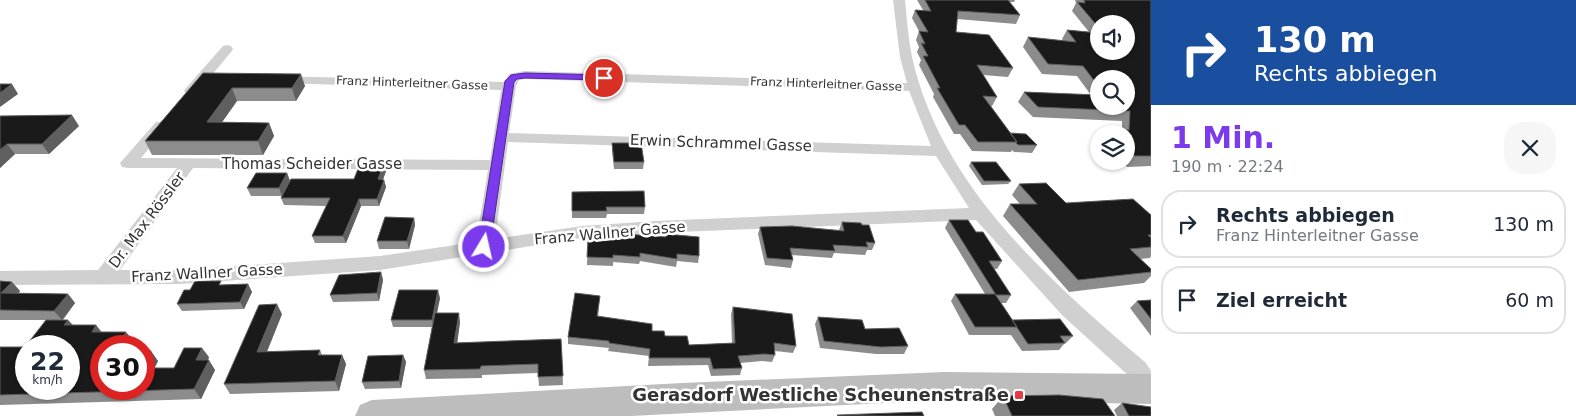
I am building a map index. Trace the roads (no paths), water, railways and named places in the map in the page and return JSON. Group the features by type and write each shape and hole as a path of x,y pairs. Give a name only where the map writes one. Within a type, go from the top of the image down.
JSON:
{"main road":[{"path":"372,416 683,407 944,386 1150,389"}],"street":[{"path":"899,0 906,57 921,106 941,150 981,214 1068,309 1138,370 1150,389"},
{"path":"179,104 227,49"},
{"name":"Franz Hinterleitner Gasse","path":"272,79 509,86 510,81 514,77 525,75 915,87"},
{"path":"203,77 223,78"},
{"path":"484,247 509,86"},
{"name":"Thomas Scheider Gasse","path":"168,117 128,163 496,165"},
{"name":"Erwin Schrammel Gasse","path":"501,137 941,150"},
{"name":"Dr. Max Rössler","path":"104,277 189,163"},
{"name":"Franz Wallner Gasse","path":"0,278 180,277 380,263 582,232 655,227 981,214"}],"place":[{"name":"Gerasdorf Westliche Scheunenstraße","path":"1019,395"}]}
